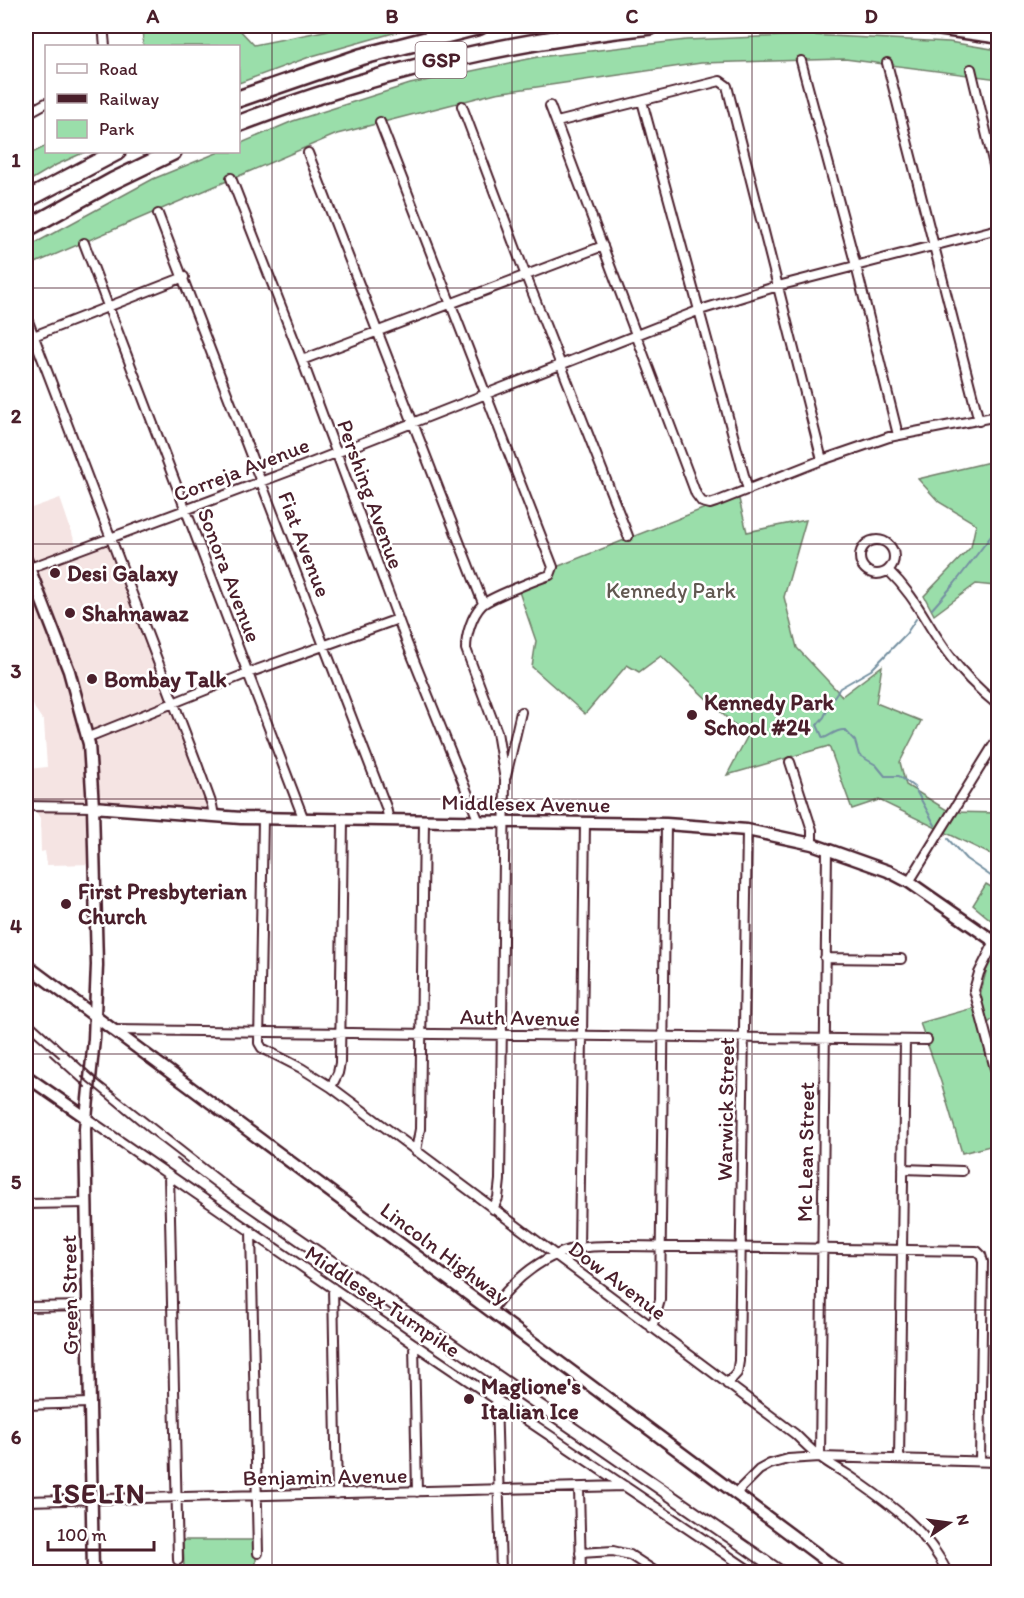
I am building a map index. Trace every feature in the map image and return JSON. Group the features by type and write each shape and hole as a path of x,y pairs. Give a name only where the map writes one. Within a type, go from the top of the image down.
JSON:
{"highway":[{"name":"GSP","path":"240,98 352,59 457,28 480,26"},
{"name":"GSP","path":"240,123 351,85 450,58 551,38 651,26"},
{"path":"933,26 999,35"},
{"path":"26,200 115,153"},
{"path":"26,229 112,181 171,153"}],"street":[{"path":"103,26 105,45"},
{"path":"801,61 898,435"},
{"path":"887,63 979,421"},
{"path":"971,69 999,182"},
{"path":"556,122 723,82 729,92 822,460"},
{"path":"642,101 748,489"},
{"path":"26,114 45,104"},
{"path":"462,106 628,536"},
{"path":"550,106 696,494 702,502 710,504 822,460 898,435 999,416"},
{"path":"380,122 554,567 550,575 483,603 471,624 466,649 496,732 505,780 500,1186 493,1209"},
{"path":"308,153 483,603"},
{"name":"Pershing Avenue","path":"231,178 302,360 398,619 479,822"},
{"name":"Fiat Avenue","path":"158,214 386,807 389,821"},
{"name":"Correja Avenue","path":"27,566 185,510 486,393 562,366 700,310 778,286 999,230"},
{"name":"Sonora Avenue","path":"84,243 304,820"},
{"path":"302,360 603,246"},
{"path":"29,337 184,278"},
{"path":"26,315 29,337 175,703 212,803 214,816"},
{"path":"876,539 891,546 894,561 888,570 877,574 862,566 860,554 866,544 876,539"},
{"name":"Green Street","path":"27,566 69,671 89,744 98,933 95,1017 85,1117 93,1572"},
{"path":"888,570 916,601 946,652 985,695 999,705"},
{"path":"86,738 248,673 398,619"},
{"path":"505,780 521,712"},
{"path":"909,882 999,738"},
{"path":"790,762 812,830 812,844"},
{"name":"Middlesex Avenue","path":"26,806 93,807 263,819 666,824 747,830 812,844 888,872 909,882 997,942"},
{"path":"259,1031 263,819"},
{"path":"331,1087 339,1069 343,820"},
{"path":"416,1151 420,1129 424,821"},
{"path":"579,1248 585,823"},
{"path":"652,1328 660,1300 666,824"},
{"name":"Warwick Street","path":"727,1384 737,1373 739,1364 747,830"},
{"name":"Mc Lean Street","path":"820,1457 827,849"},
{"path":"997,942 979,973 974,990 999,1080"},
{"path":"825,958 901,959"},
{"name":"Lincoln Highway","path":"26,965 841,1572"},
{"name":"Auth Avenue","path":"112,1030 927,1040"},
{"name":"Dow Avenue","path":"259,1031 259,1043 262,1048 331,1087 795,1434 820,1457 854,1478 900,1513 922,1534 940,1558 947,1572"},
{"path":"899,1460 905,1040"},
{"path":"26,1076 85,1117"},
{"name":"Middlesex Turnpike","path":"85,1117 496,1400 752,1572"},
{"path":"903,1169 962,1171"},
{"path":"169,1175 178,1560"},
{"path":"26,1204 86,1203"},
{"path":"251,1231 258,1552"},
{"path":"490,1311 512,1284 554,1256 579,1248 660,1246 974,1251 980,1253 983,1262 980,1461"},
{"path":"333,1288 337,1494"},
{"path":"26,1307 88,1306"},
{"path":"414,1344 417,1492"},
{"path":"496,1400 501,1572"},
{"path":"26,1405 89,1403"},
{"path":"735,1494 754,1473 770,1464 788,1459 820,1457 999,1462"},
{"name":"Benjamin Avenue","path":"26,1501 625,1486"},
{"path":"579,1488 581,1572"},
{"path":"580,1552 614,1551 630,1555 656,1572"}],"shaded area":[{"path":"60,498 78,551 110,538 214,816 94,807 96,864 47,865 45,851 41,852 40,818 29,801 28,769 47,767 44,722 26,689 26,510"}],"green space":[{"path":"144,26 236,26 254,45 349,26 418,26 312,56 240,83 240,45 143,45"},
{"path":"810,35 949,42 998,50 998,79 845,59 701,63 496,93 337,134 26,267 26,248 153,179 217,153 240,153 240,144 293,121 410,84 538,57 686,40"},
{"path":"45,146 45,153 83,153 56,165 26,183 26,156"},
{"path":"998,460 998,584 995,586 976,584 934,615 924,596 971,547 976,524 939,502 918,479"},
{"name":"Kennedy Park","path":"738,495 747,532 806,520 784,597 797,648 842,696 882,666 876,703 921,721 900,762 906,785 950,812 998,813 998,858 879,800 852,809 829,746 727,775 747,737 661,656 639,672 627,665 585,714 532,667 536,641 516,583"},
{"path":"986,884 998,891 998,926 973,905"},
{"path":"989,960 998,968 998,1014 983,1028 998,1083 998,1144 962,1153 941,1082 920,1023 977,1007"},
{"path":"183,1540 256,1540 256,1570 299,1569 299,1572 111,1572 184,1569"}],"waterway":[{"path":"932,609 998,527"},
{"path":"916,619 906,634 871,670 840,688 817,725 823,738 845,730 855,741 859,755 876,765 885,776 899,776 914,787 935,825"},
{"path":"948,839 966,859 998,881"}],"railway":[{"path":"26,1015 99,1081 234,1187 792,1572"},
{"path":"26,1028 59,1057"},
{"path":"50,1055 85,1087"},
{"path":"82,1077 187,1162"},
{"path":"177,1159 226,1196 770,1572"}],"place":[{"name":"Desi Galaxy","path":"55,573"},
{"name":"Shahnawaz","path":"70,613"},
{"name":"Bombay Talk","path":"92,679"},
{"name":"Kennedy Park School #24","path":"692,715"},
{"name":"First Presbyterian Church","path":"66,904"},
{"name":"Maglione's Italian Ice","path":"469,1399"}],"district":[{"name":"ISELIN","path":"99,1493"}]}
